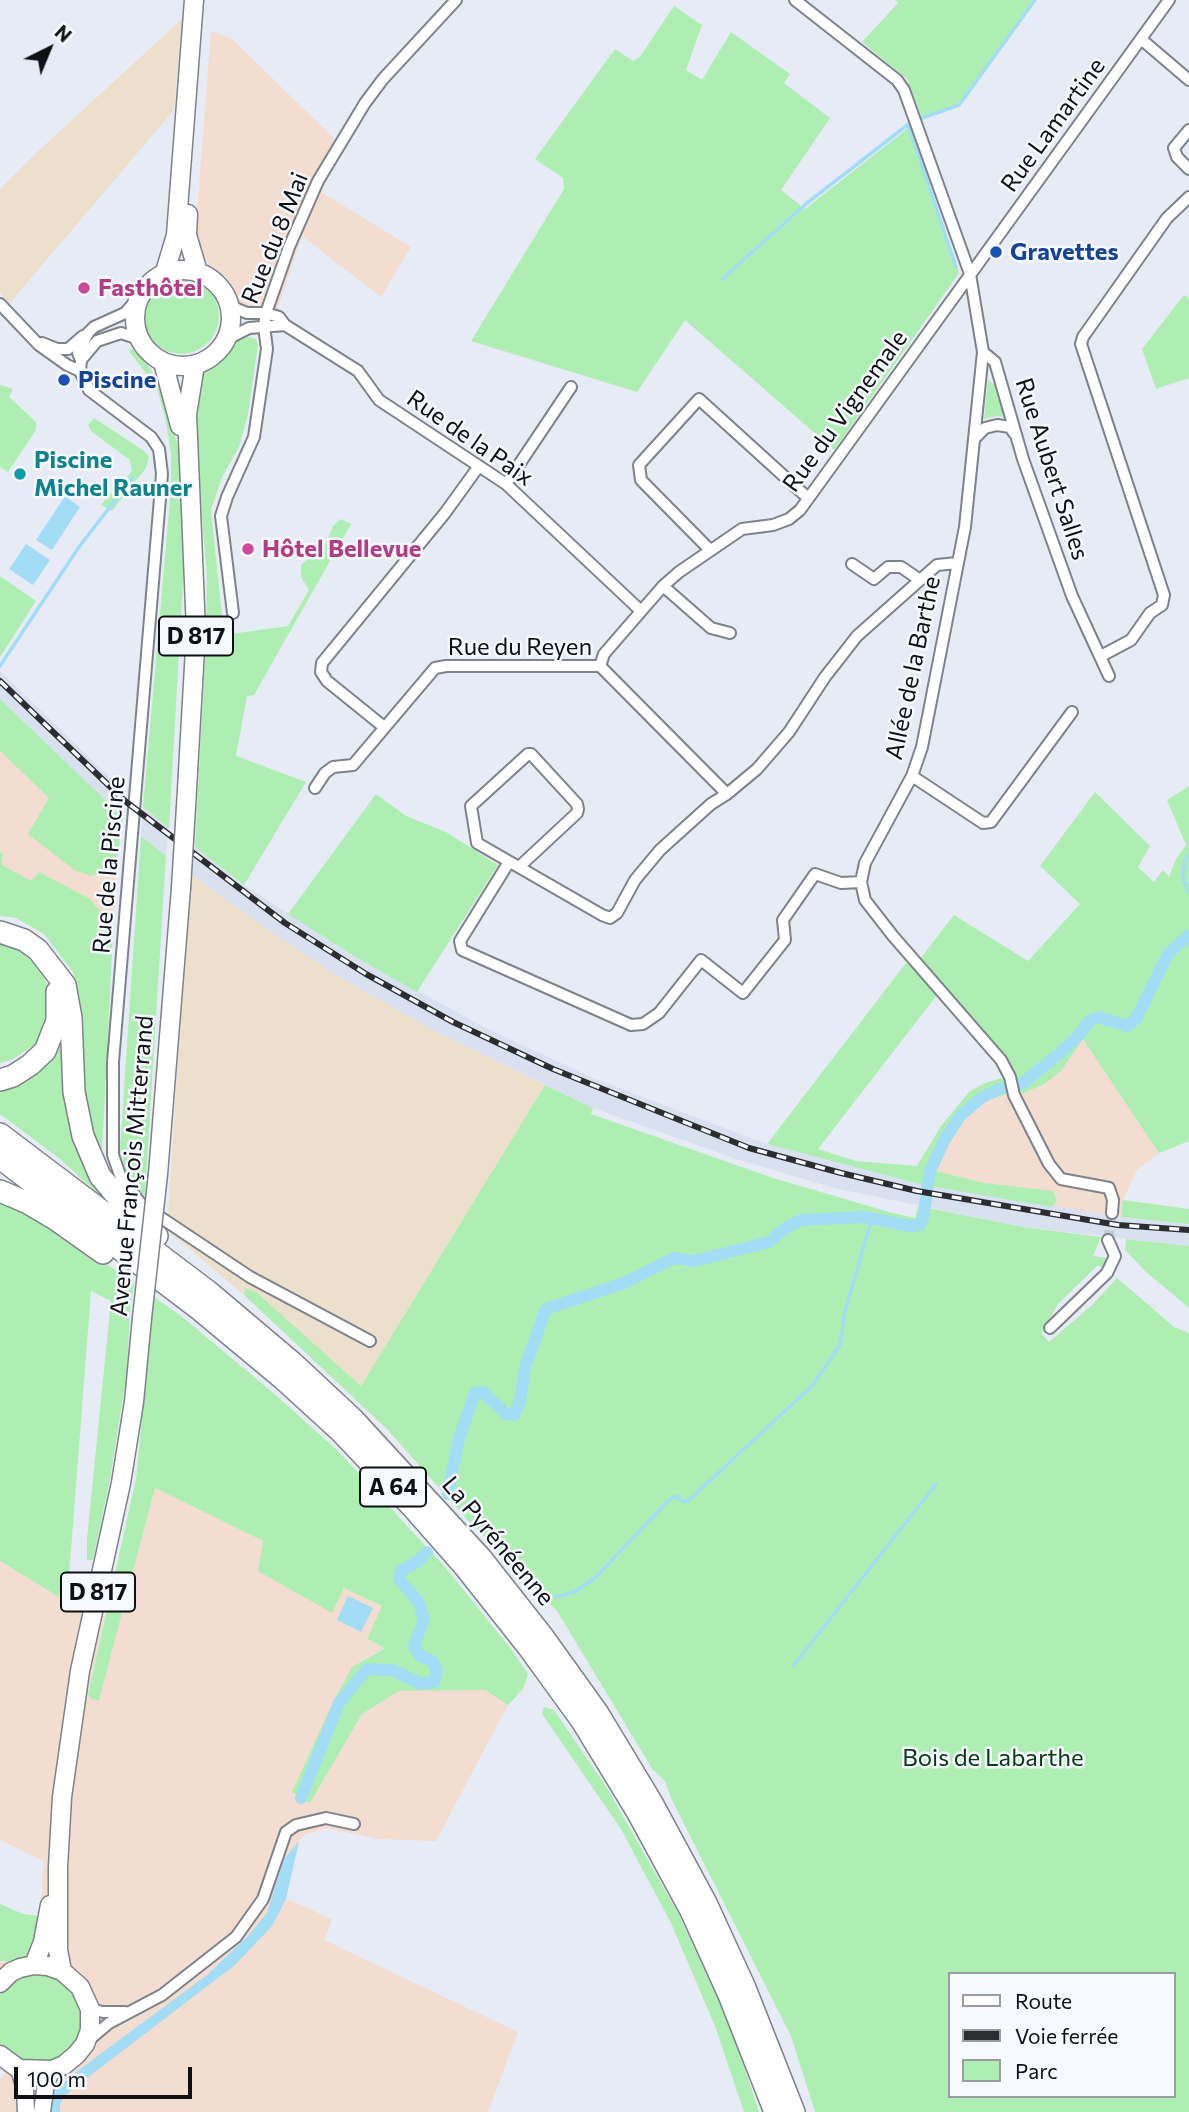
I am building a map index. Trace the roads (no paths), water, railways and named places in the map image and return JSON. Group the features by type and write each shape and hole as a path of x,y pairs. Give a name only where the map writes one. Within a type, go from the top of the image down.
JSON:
{"highway":[{"path":"0,932 24,940 47,960 65,985 70,1003 74,1092 83,1136 100,1176 137,1220 190,1262 209,1292"},
{"path":"0,1080 13,1076 45,1051 57,1021 56,988 47,960"},
{"name":"La Pyrénéenne","path":"0,1133 209,1292 293,1363 353,1419 481,1558 544,1638 611,1735 652,1803 706,1903 745,1988 793,2112"},
{"name":"La Pyrénéenne","path":"0,1158 170,1286 257,1356 341,1432 440,1539 529,1648 582,1721 638,1812 691,1911 729,1995 775,2112"},
{"path":"0,1191 55,1219 128,1271 170,1286"}],"main road":[{"path":"165,272 176,235 194,0"},
{"path":"198,272 187,235 206,0"},
{"path":"165,272 198,272 213,279 230,306 232,317 227,339 219,351 208,360 195,365 179,366 163,362 145,348 139,339 135,325 138,298 145,287 165,272"},
{"name":"Avenue François Mitterrand","path":"163,362 175,401 188,464"},
{"name":"Avenue François Mitterrand","path":"62,1971 58,1950 58,1867 62,1797 80,1671 121,1483 134,1402 158,1174 181,888 196,631 187,414 195,365"},
{"name":"Avenue François Mitterrand","path":"34,1965 43,1942 58,1867"},
{"path":"0,2055 19,2068 52,2070 64,2065 76,2055 85,2044 90,2030 90,2009 80,1987 62,1971 34,1965 4,1975"},
{"path":"19,2068 25,2089 26,2112"},
{"path":"42,2112 46,2083 52,2070"}],"street":[{"name":"Rue du 8 Mai","path":"233,613 221,516 254,437 267,349 264,326 266,313 289,247 318,181 348,129 383,79 456,0"},
{"name":"Rue Aubert Salles","path":"795,0 897,80 904,90 970,274 983,352 995,362 1016,435 1072,596 1110,676"},
{"name":"Rue Lamartine","path":"970,274 1169,0"},
{"path":"1141,40 1189,80"},
{"path":"1189,130 1174,148 1177,157 1189,169"},
{"path":"1101,656 1131,640 1150,613 1162,605 1164,595 1081,344 1083,337 1167,218 1189,197"},
{"name":"Rue du Vignemale","path":"600,666 604,654 663,586 709,550 742,529 773,525 789,519 800,510 970,274"},
{"path":"18,324 43,343 57,349 68,349 89,332 125,313 138,298"},
{"path":"0,304 53,356 80,365"},
{"path":"230,306 247,313 266,313"},
{"name":"Rue de la Paix","path":"266,313 279,317 285,325 358,371 379,400 506,484 641,611"},
{"path":"227,339 249,328 285,325"},
{"path":"80,365 78,353 89,332"},
{"path":"80,365 97,341 106,336 121,333 139,339"},
{"name":"Allée de la Barthe","path":"861,882 865,863 912,776 922,747 965,527 983,352"},
{"name":"Rue de la Piscine","path":"80,365 89,390 151,437 159,449 162,474 113,1062 113,1155 121,1178 142,1205 250,1277 370,1341"},
{"path":"506,484 571,387"},
{"path":"709,550 641,480 639,465 699,399 808,498"},
{"path":"975,438 985,428 997,425 1010,427 1016,435"},
{"path":"384,727 327,681 321,672 322,663 445,513 479,466"},
{"path":"957,563 937,565 857,636 825,677 789,732 757,769 727,794 710,804 660,850 635,880 617,913 610,918 558,890 514,864 477,844 471,806 528,754 534,755 578,804 577,813 514,864 460,941 461,950 618,1021 631,1025 643,1024 659,1013 701,960 743,993 785,940 783,919 815,874 841,883 861,882 865,900 892,936 1001,1060 1010,1077 1014,1095 1049,1164 1061,1179 1109,1188 1113,1200 1112,1213"},
{"path":"852,564 874,579 888,567 901,567 920,580"},
{"path":"663,586 711,628 730,633"},
{"name":"Rue du Reyen","path":"315,788 325,773 333,767 353,765 435,668 600,666 727,794"},
{"path":"912,776 983,823 991,822 1072,712"},
{"path":"1051,1328 1107,1273 1115,1256 1108,1240"},
{"path":"85,2044 100,2029 162,1995 236,1937 263,1899 286,1832 296,1825 326,1818 354,1824"},
{"path":"90,2009 118,2013 131,2011"}],"water":[{"path":"65,496 80,507 52,550 36,540"},
{"path":"26,544 50,560 33,585 9,569"},
{"path":"348,1596 373,1608 361,1632 337,1620"},
{"path":"299,1841 286,1899 272,1926 235,1965 66,2094 60,2104 60,2112 51,2112 53,2090 207,1975 249,1935 267,1913 284,1859"}],"waterway":[{"path":"922,118 959,105 1035,0"},
{"path":"722,279 807,203 910,123"},
{"path":"908,124 956,267"},
{"path":"0,666 79,547 133,477"},
{"path":"1189,855 1185,860 1182,875 1189,893"},
{"path":"448,1494 459,1438 475,1393 483,1392 506,1414 514,1415 520,1401 525,1367 546,1309 624,1283 674,1258 694,1261 769,1242 784,1229 801,1220 864,1217 910,1226 920,1225 930,1171 945,1139 960,1116 981,1098 999,1089 1023,1083 1060,1053 1089,1021 1099,1017 1127,1026 1136,1019 1168,954 1189,935"},
{"path":"555,1597 575,1592 596,1577 668,1501 675,1496 684,1502 689,1500 813,1385 840,1345 845,1311 872,1218"},
{"path":"794,1665 936,1484"},
{"path":"301,1798 339,1703 367,1669 392,1670 421,1684 434,1682 437,1670 432,1661 420,1656 414,1646 424,1619 419,1603 399,1579 401,1571 427,1552"}],"tunnel":[{"path":"1108,1240 1112,1213"}],"railway":[{"path":"0,681 125,801 285,923 366,974 453,1022 553,1069 749,1148 841,1173 917,1191 1118,1225 1189,1230"}],"place":[{"name":"Gravettes","path":"996,252"},
{"name":"Fasthôtel","path":"84,288"},
{"name":"Piscine","path":"64,380"},
{"name":"Piscine Michel Rauner","path":"20,474"},
{"name":"Hôtel Bellevue","path":"248,549"}],"park label":[{"name":"Bois de Labarthe","path":"993,1758"}]}
